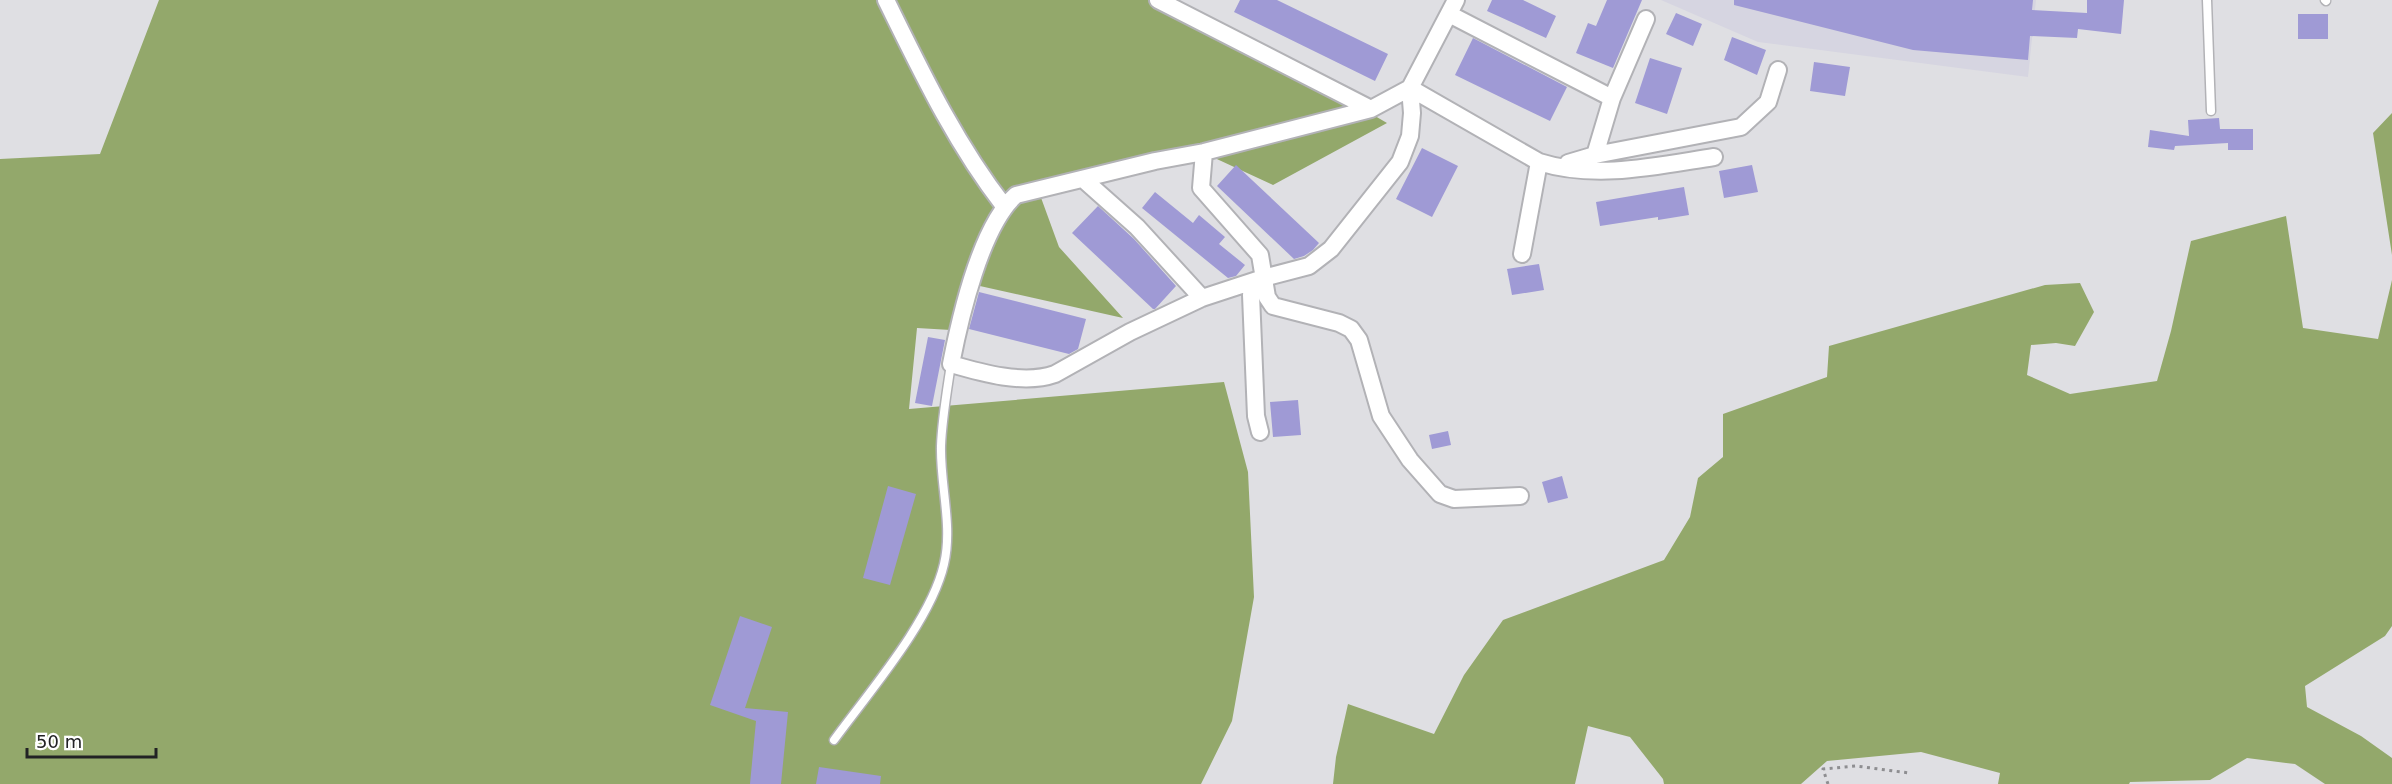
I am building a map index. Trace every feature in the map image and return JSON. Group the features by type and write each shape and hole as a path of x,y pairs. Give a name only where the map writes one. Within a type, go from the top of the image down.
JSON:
{"street":[{"path":"886,0 937,103 986,182 1004,206"},
{"path":"1158,0 1371,109"},
{"path":"1410,88 1371,109 1204,152 1017,195 1004,206 990,234 963,304 951,364 1012,377 1043,378 1055,374 1130,332 1202,298 1309,266 1331,249 1400,162 1410,136 1412,113 1410,88 1453,7 1612,98"},
{"path":"1595,155 1612,98 1646,19"},
{"path":"1555,167 1595,155 1741,127 1768,102 1778,70"},
{"path":"1410,88 1539,162 1555,167 1625,171 1714,157"},
{"path":"1204,152 1201,188 1260,255 1267,297 1273,306 1339,323 1351,329 1359,340 1381,416 1410,460 1440,494 1454,499 1520,496"},
{"path":"1522,254 1539,162"},
{"path":"1083,179 1137,227 1202,298"},
{"path":"1260,432 1256,416 1251,295 1263,278"}],"lane":[{"path":"2206,0 2211,111"},
{"path":"834,740 911,635 939,581 948,541 942,492 941,445 951,364"}],"path":[{"path":"1828,784 1823,769 1856,766 1909,773"}],"shaded area":[{"path":"1661,0 2036,0 2028,77 1758,42"}],"green space":[{"path":"159,0 1176,0 1387,123 1273,185 1193,148 1036,184 1059,247 1123,318 962,282 951,330 917,328 909,409 1224,382 1248,472 1254,597 1232,721 1201,784 0,784 0,159 100,154"},
{"path":"2392,113 2392,255 2373,133"},
{"path":"2286,216 2303,328 2378,339 2392,280 2392,626 2385,636 2305,686 2307,707 2361,736 2392,758 2392,784 2325,784 2295,764 2247,758 2210,780 2130,782 2129,784 1998,784 2000,773 1921,752 1827,761 1801,784 1664,784 1663,779 1630,737 1588,726 1575,784 1333,784 1336,757 1348,704 1434,734 1464,675 1503,620 1664,560 1690,517 1698,478 1723,457 1723,414 1827,377 1829,346 2045,285 2080,283 2094,312 2075,346 2056,343 2031,345 2027,375 2070,394 2157,381 2171,331 2191,241"}],"building":[{"path":"1240,0 1277,0 1388,54 1375,81 1234,12"},
{"path":"1492,0 1523,0 1556,16 1546,38 1487,11"},
{"path":"1607,0 1642,0 1613,68 1576,53 1588,23 1596,26"},
{"path":"1734,0 2033,0 2032,10 2087,13 2087,0 2124,0 2121,34 2078,29 2077,38 2030,36 2028,60 1913,50 1734,5"},
{"path":"1676,13 1702,24 1693,46 1666,34"},
{"path":"2298,14 2328,14 2328,39 2298,39"},
{"path":"1732,37 1766,50 1757,75 1724,60"},
{"path":"1473,38 1567,87 1550,121 1455,75"},
{"path":"1650,58 1682,68 1667,114 1635,103"},
{"path":"1814,62 1850,67 1845,96 1810,91"},
{"path":"2219,118 2220,129 2253,129 2253,150 2228,150 2228,143 2175,146 2174,150 2148,147 2150,130 2189,136 2188,120"},
{"path":"1422,148 1458,166 1432,217 1396,199"},
{"path":"1236,165 1319,243 1313,250 1294,259 1217,186"},
{"path":"1752,165 1758,192 1724,198 1719,171"},
{"path":"1684,187 1689,215 1658,220 1658,217 1600,226 1596,202"},
{"path":"1155,192 1193,223 1199,215 1225,237 1219,244 1245,265 1236,276 1228,278 1142,208"},
{"path":"1098,206 1134,239 1176,286 1155,309 1072,233"},
{"path":"1539,264 1544,290 1512,295 1507,269"},
{"path":"979,292 1086,319 1078,349 1069,354 969,329"},
{"path":"928,337 945,340 932,406 915,403"},
{"path":"1298,400 1301,435 1273,437 1270,402"},
{"path":"1448,431 1451,445 1432,449 1429,435"},
{"path":"1562,476 1568,498 1548,503 1542,482"},
{"path":"888,486 916,494 890,585 863,578"},
{"path":"740,616 772,627 745,708 788,712 781,784 750,784 756,721 710,705"},
{"path":"819,767 881,776 880,784 816,784"}]}
